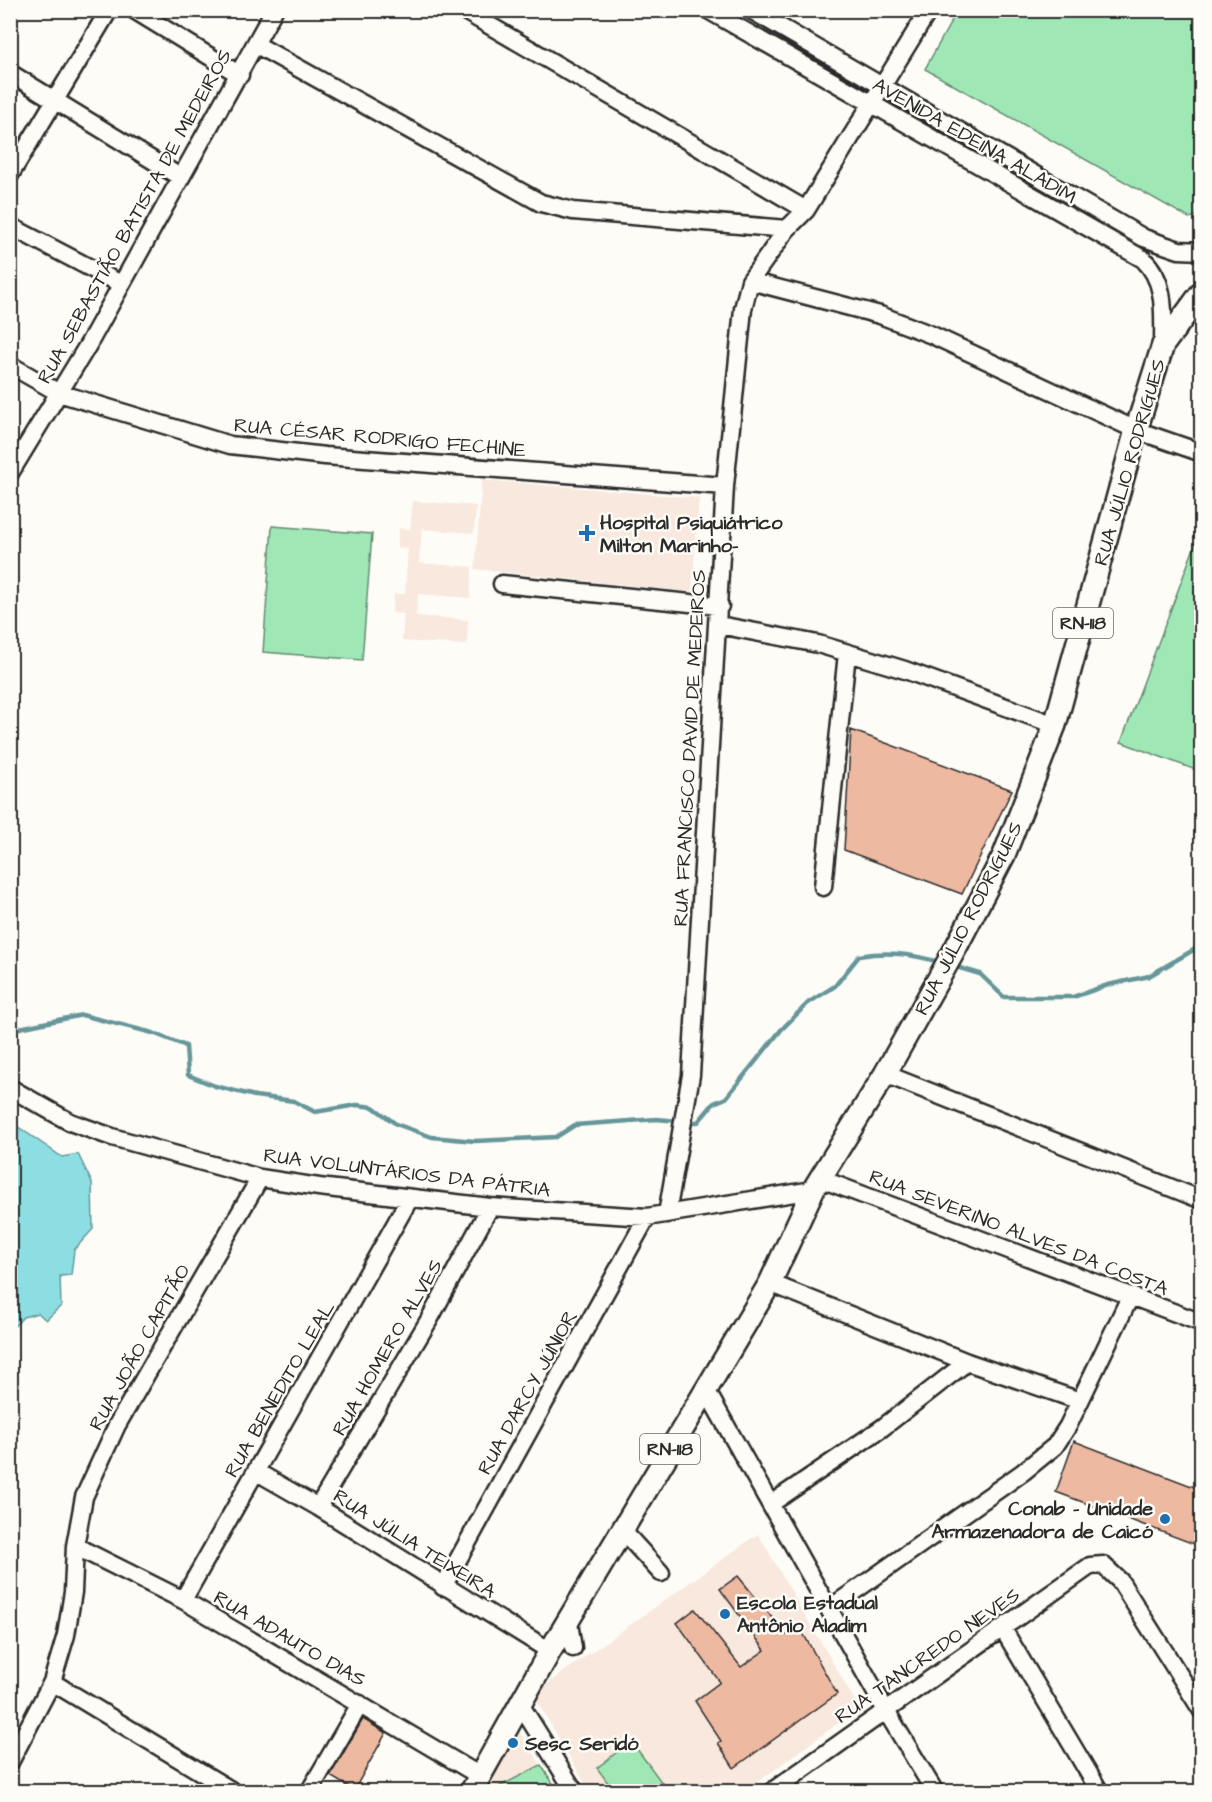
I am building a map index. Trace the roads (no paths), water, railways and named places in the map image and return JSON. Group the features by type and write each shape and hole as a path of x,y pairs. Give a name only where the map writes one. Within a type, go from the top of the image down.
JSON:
{"main road":[{"name":"RUA JÚLIO RODRIGUES","path":"817,1185 885,1074 953,953 1004,855 1055,725 1136,430 1163,345 1202,292"},
{"name":"RN-118","path":"475,1784 550,1651 623,1531 705,1388 770,1283 817,1185"}],"street":[{"path":"10,175 109,10"},
{"path":"134,10 240,75"},
{"name":"RUA SEBASTIÃO BATISTA DE MEDEIROS","path":"10,472 121,284 240,75 274,10"},
{"path":"463,10 806,210"},
{"name":"AVENIDA EDEINA ALADIM","path":"708,10 1143,259 1152,268 1160,286 1163,345"},
{"name":"RUA FRANCISCO DAVID DE MEDEIROS","path":"668,1214 682,1134 694,1032 719,625 725,486 743,309 750,281 787,229 806,210 929,10"},
{"path":"752,36 758,14"},
{"name":"AVENIDA EDEINA ALADIM","path":"758,14 1144,238 1179,250 1202,251"},
{"path":"255,44 541,203 573,211 787,229"},
{"path":"10,73 180,177"},
{"path":"10,226 121,284"},
{"path":"750,281 870,312 932,335 1136,430 1202,453"},
{"name":"RUA CÉSAR RODRIGO FECHINE","path":"10,365 58,393 230,445 325,456 725,486"},
{"path":"502,584 720,606"},
{"path":"719,625 818,644 905,670 1055,725"},
{"path":"823,886 847,653"},
{"path":"885,1074 1202,1200"},
{"name":"RUA VOLUNTÁRIOS DA PÁTRIA","path":"10,1088 70,1122 112,1137 260,1178 410,1198 647,1217 817,1185"},
{"name":"RUA JOÃO CAPITÃO","path":"10,1761 52,1682 66,1635 73,1592 75,1546 84,1497 117,1425 260,1178"},
{"name":"RUA SEVERINO ALVES DA COSTA","path":"817,1185 1202,1323"},
{"name":"RUA BENEDITO LEAL","path":"183,1600 410,1198"},
{"name":"RUA HOMERO ALVES","path":"318,1507 429,1320 490,1206"},
{"name":"RUA DARCY JÚNIOR","path":"443,1587 647,1217"},
{"path":"770,1283 967,1362 1080,1401"},
{"path":"829,1609 1023,1472 1055,1446 1080,1401 1130,1297"},
{"path":"772,1503 882,1428 967,1362"},
{"path":"705,1388 772,1503 885,1709 936,1791"},
{"name":"RUA JÚLIA TEIXEIRA","path":"257,1472 318,1507 443,1587 550,1651"},
{"path":"623,1531 661,1573"},
{"name":"RUA ADAUTO DIAS","path":"75,1546 183,1600 360,1704 475,1784"},
{"name":"RUA TANCREDO NEVES","path":"775,1790 885,1709 1003,1629 1080,1571 1090,1566 1103,1565 1110,1570 1202,1711"},
{"path":"568,1623 573,1648"},
{"path":"1003,1629 1100,1791"},
{"path":"52,1682 234,1791"},
{"path":"309,1791 360,1704"},
{"path":"520,1704 575,1791"}],"water":[{"path":"10,1115 14,1124 62,1157 78,1154 92,1183 93,1229 74,1250 71,1275 60,1276 61,1306 46,1320 38,1313 23,1317 11,1330"}],"waterway":[{"path":"953,966 980,974 1004,997 1073,997 1108,985 1149,976 1202,945"},
{"path":"687,1122 698,1122 714,1103 726,1098 781,1030 808,1003 835,986 859,956 899,954 939,962"},
{"path":"10,1030 82,1015 153,1033 186,1046 188,1075 215,1086 255,1096 294,1101 315,1112 357,1105 373,1107 396,1124 432,1137 475,1141 556,1137 575,1125 657,1119 678,1121"}],"place":[{"name":"Hospital Psiquiátrico Milton Marinho-","path":"587,533"},
{"name":"Conab - Unidade Armazenadora de Caicó","path":"1165,1519"},
{"name":"Escola Estadual Antônio Aladim","path":"725,1614"},
{"name":"Sesc Seridó","path":"513,1743"}]}
